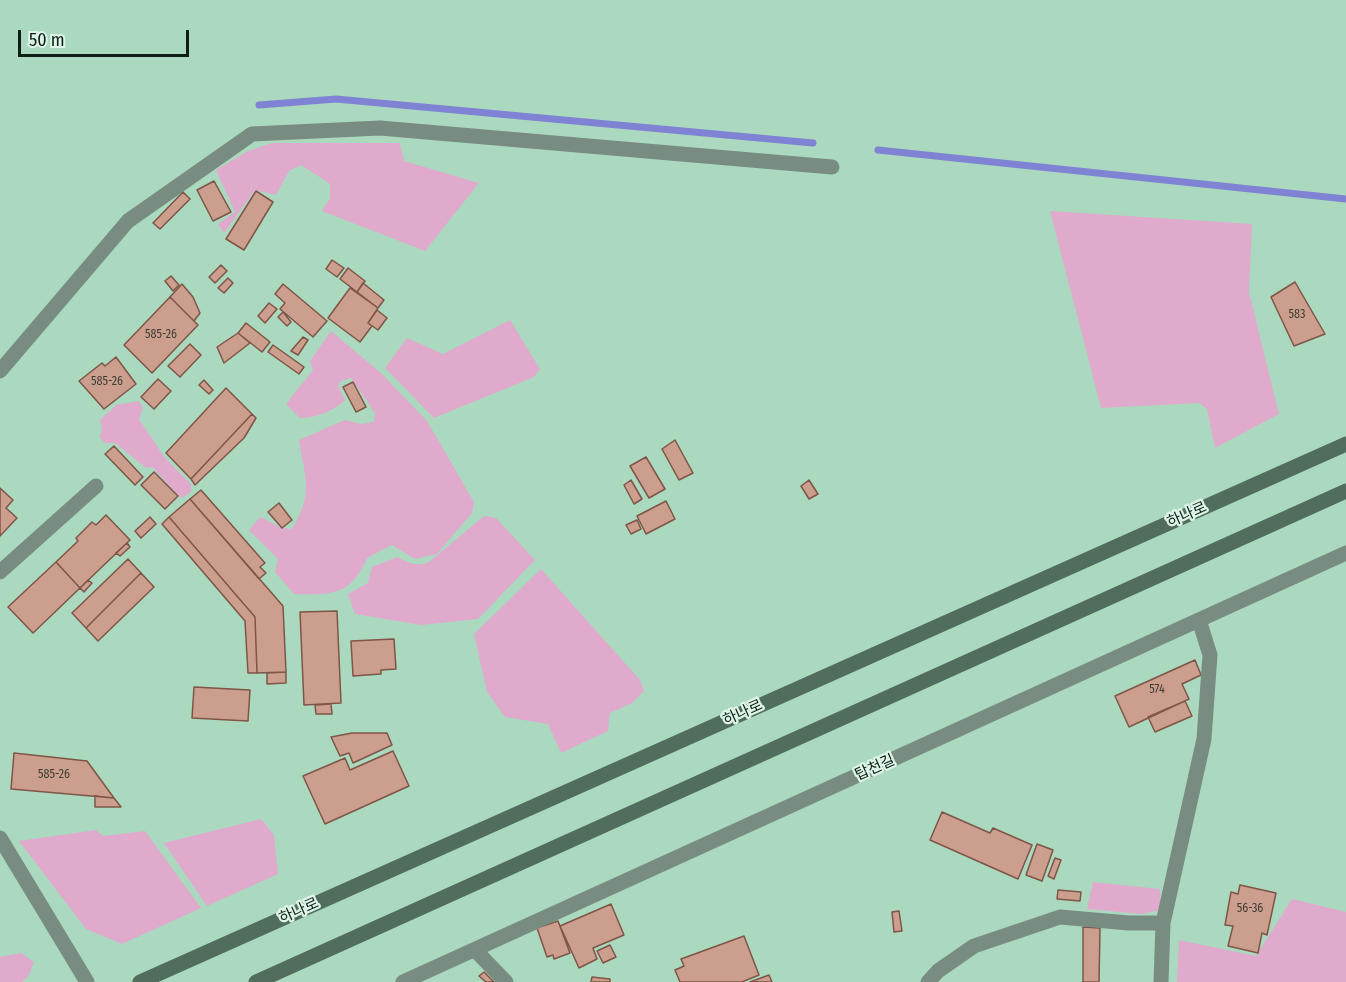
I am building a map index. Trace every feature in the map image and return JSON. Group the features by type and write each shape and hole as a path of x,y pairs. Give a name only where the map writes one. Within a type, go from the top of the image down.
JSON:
{"street":[{"path":"0,371 128,221 252,134 380,128 832,167"},
{"name":"하나로","path":"140,982 1346,444"},
{"path":"0,572 96,486"},
{"path":"256,982 1346,491"},
{"name":"탑천길","path":"403,982 1346,553"},
{"path":"1161,982 1163,924 1204,739 1210,655 1199,620"},
{"path":"0,838 87,982"},
{"path":"928,982 938,970 974,946 1060,917 1129,924 1163,924"},
{"path":"475,950 506,982"}],"shaded area":[{"path":"272,143 400,143 404,161 479,183 425,251 322,211 330,198 330,184 301,165 289,171 276,195 255,190 224,233 218,224 235,212 216,170 248,151"},
{"path":"1050,211 1252,224 1249,292 1279,414 1215,448 1207,409 1199,403 1101,408"},
{"path":"510,320 540,369 534,377 434,418 385,368 407,338 443,354"},
{"path":"331,331 382,374 427,421 474,502 472,513 437,554 415,559 392,545 367,558 354,580 338,591 294,594 275,572 278,559 249,530 260,517 282,528 292,529 303,505 306,485 299,440 345,420 361,424 374,422 375,413 351,378 341,381 338,385 345,400 324,413 300,418 286,404 313,370 310,361"},
{"path":"139,401 143,408 139,419 165,458 191,484 191,492 181,498 152,467 146,468 115,443 104,443 100,437 102,428 100,420 116,405"},
{"path":"484,516 496,518 535,560 478,619 421,625 355,614 348,594 368,583 372,567 397,557 413,564 429,562"},
{"path":"541,569 640,680 644,691 632,703 610,713 608,731 561,753 548,724 505,717 487,692 474,634"},
{"path":"261,819 274,835 278,874 207,906 164,843"},
{"path":"96,830 103,836 145,831 201,908 122,944 86,929 19,841"},
{"path":"1093,882 1160,889 1161,910 1141,914 1087,909"},
{"path":"1292,899 1346,912 1346,982 1177,982 1179,940 1256,956"},
{"path":"21,953 34,962 28,977 22,982 0,982 0,957"}],"building":[{"path":"214,181 231,212 213,221 197,190"},
{"path":"256,191 273,202 244,250 226,239"},
{"path":"183,192 190,199 160,229 153,223"},
{"path":"332,260 344,268 337,277 326,269"},
{"path":"221,265 227,271 215,283 209,277"},
{"path":"348,268 365,281 357,292 340,279"},
{"path":"171,276 179,285 173,291 165,281"},
{"path":"228,278 233,283 224,293 218,288"},
{"path":"1295,282 1325,334 1294,346 1271,297"},
{"path":"363,283 384,300 378,308 357,292"},
{"path":"182,284 193,297 200,313 194,321 170,297"},
{"path":"283,284 327,321 313,337 280,309 285,303 275,294"},
{"path":"350,288 378,308 368,323 372,326 360,342 328,318"},
{"path":"170,297 198,325 152,373 124,345"},
{"path":"269,303 277,309 265,323 258,316"},
{"path":"377,310 387,318 378,330 368,323"},
{"path":"283,312 291,322 287,326 278,317"},
{"path":"246,323 270,342 262,352 238,333"},
{"path":"238,333 250,343 224,363 217,347"},
{"path":"303,337 308,340 298,355 291,351"},
{"path":"190,344 201,355 180,377 168,366"},
{"path":"273,345 304,367 299,374 268,352"},
{"path":"116,357 136,384 104,409 79,381 102,363 105,366"},
{"path":"158,379 171,391 154,409 141,397"},
{"path":"204,380 213,390 209,394 199,385"},
{"path":"353,382 366,407 356,412 343,387"},
{"path":"226,388 252,414 191,479 166,453"},
{"path":"252,414 256,418 244,438 195,485 191,479"},
{"path":"675,440 693,473 679,480 662,449"},
{"path":"114,446 143,477 135,485 105,454"},
{"path":"646,457 665,489 649,498 630,466"},
{"path":"154,472 178,496 165,509 141,485"},
{"path":"631,480 642,499 634,504 624,485"},
{"path":"809,480 818,494 809,499 801,486"},
{"path":"0,488 13,500 6,508 17,518 0,536"},
{"path":"201,490 265,563 260,567 266,573 259,579 190,499"},
{"path":"190,499 283,606 286,672 257,673 255,617 169,517"},
{"path":"666,501 675,519 646,534 637,516"},
{"path":"279,503 292,520 282,528 268,512"},
{"path":"106,515 130,540 80,588 56,562 78,541 76,538 92,522 96,525"},
{"path":"150,517 156,524 141,538 135,531"},
{"path":"169,517 255,617 257,673 248,673 245,621 162,524"},
{"path":"637,520 641,529 631,534 626,525"},
{"path":"127,543 130,547 120,556 116,553"},
{"path":"128,559 141,573 86,628 72,613"},
{"path":"56,562 80,588 33,633 8,607"},
{"path":"141,573 154,587 98,641 86,628"},
{"path":"88,580 92,583 84,592 80,588"},
{"path":"337,611 341,703 304,705 300,612"},
{"path":"394,639 396,669 381,670 381,674 353,676 351,641"},
{"path":"1195,660 1201,675 1182,684 1189,699 1129,727 1115,696"},
{"path":"286,672 286,683 267,684 267,673"},
{"path":"194,687 250,690 248,721 192,718"},
{"path":"1185,701 1192,716 1155,732 1148,717"},
{"path":"331,704 332,714 316,714 315,705"},
{"path":"352,733 387,733 392,745 353,763 349,753 340,756 331,737"},
{"path":"393,751 409,786 325,824 303,776 345,758 350,770"},
{"path":"14,753 87,761 114,798 11,789"},
{"path":"95,796 114,798 121,807 95,807"},
{"path":"942,812 990,833 993,828 1032,845 1018,879 930,840"},
{"path":"1037,844 1053,850 1042,881 1026,875"},
{"path":"1055,858 1061,860 1054,879 1048,876"},
{"path":"1240,885 1276,893 1267,935 1262,933 1258,953 1228,946 1233,926 1225,925 1231,892 1238,894"},
{"path":"1058,890 1081,892 1080,901 1057,899"},
{"path":"611,904 624,935 593,948 597,959 579,968 560,926"},
{"path":"899,911 902,931 894,932 892,912"},
{"path":"558,921 570,953 554,959 553,955 547,957 537,928"},
{"path":"1083,927 1100,928 1099,982 1083,982"},
{"path":"744,936 759,975 742,982 680,982 675,970 684,966 681,959"},
{"path":"610,945 616,957 603,963 597,951"},
{"path":"484,972 494,982 486,982 479,976"},
{"path":"769,975 772,982 750,982"},
{"path":"592,977 610,979 610,982 591,982"}],"waterway":[{"path":"259,105 336,99 813,143"},
{"path":"878,150 1346,199"}]}
